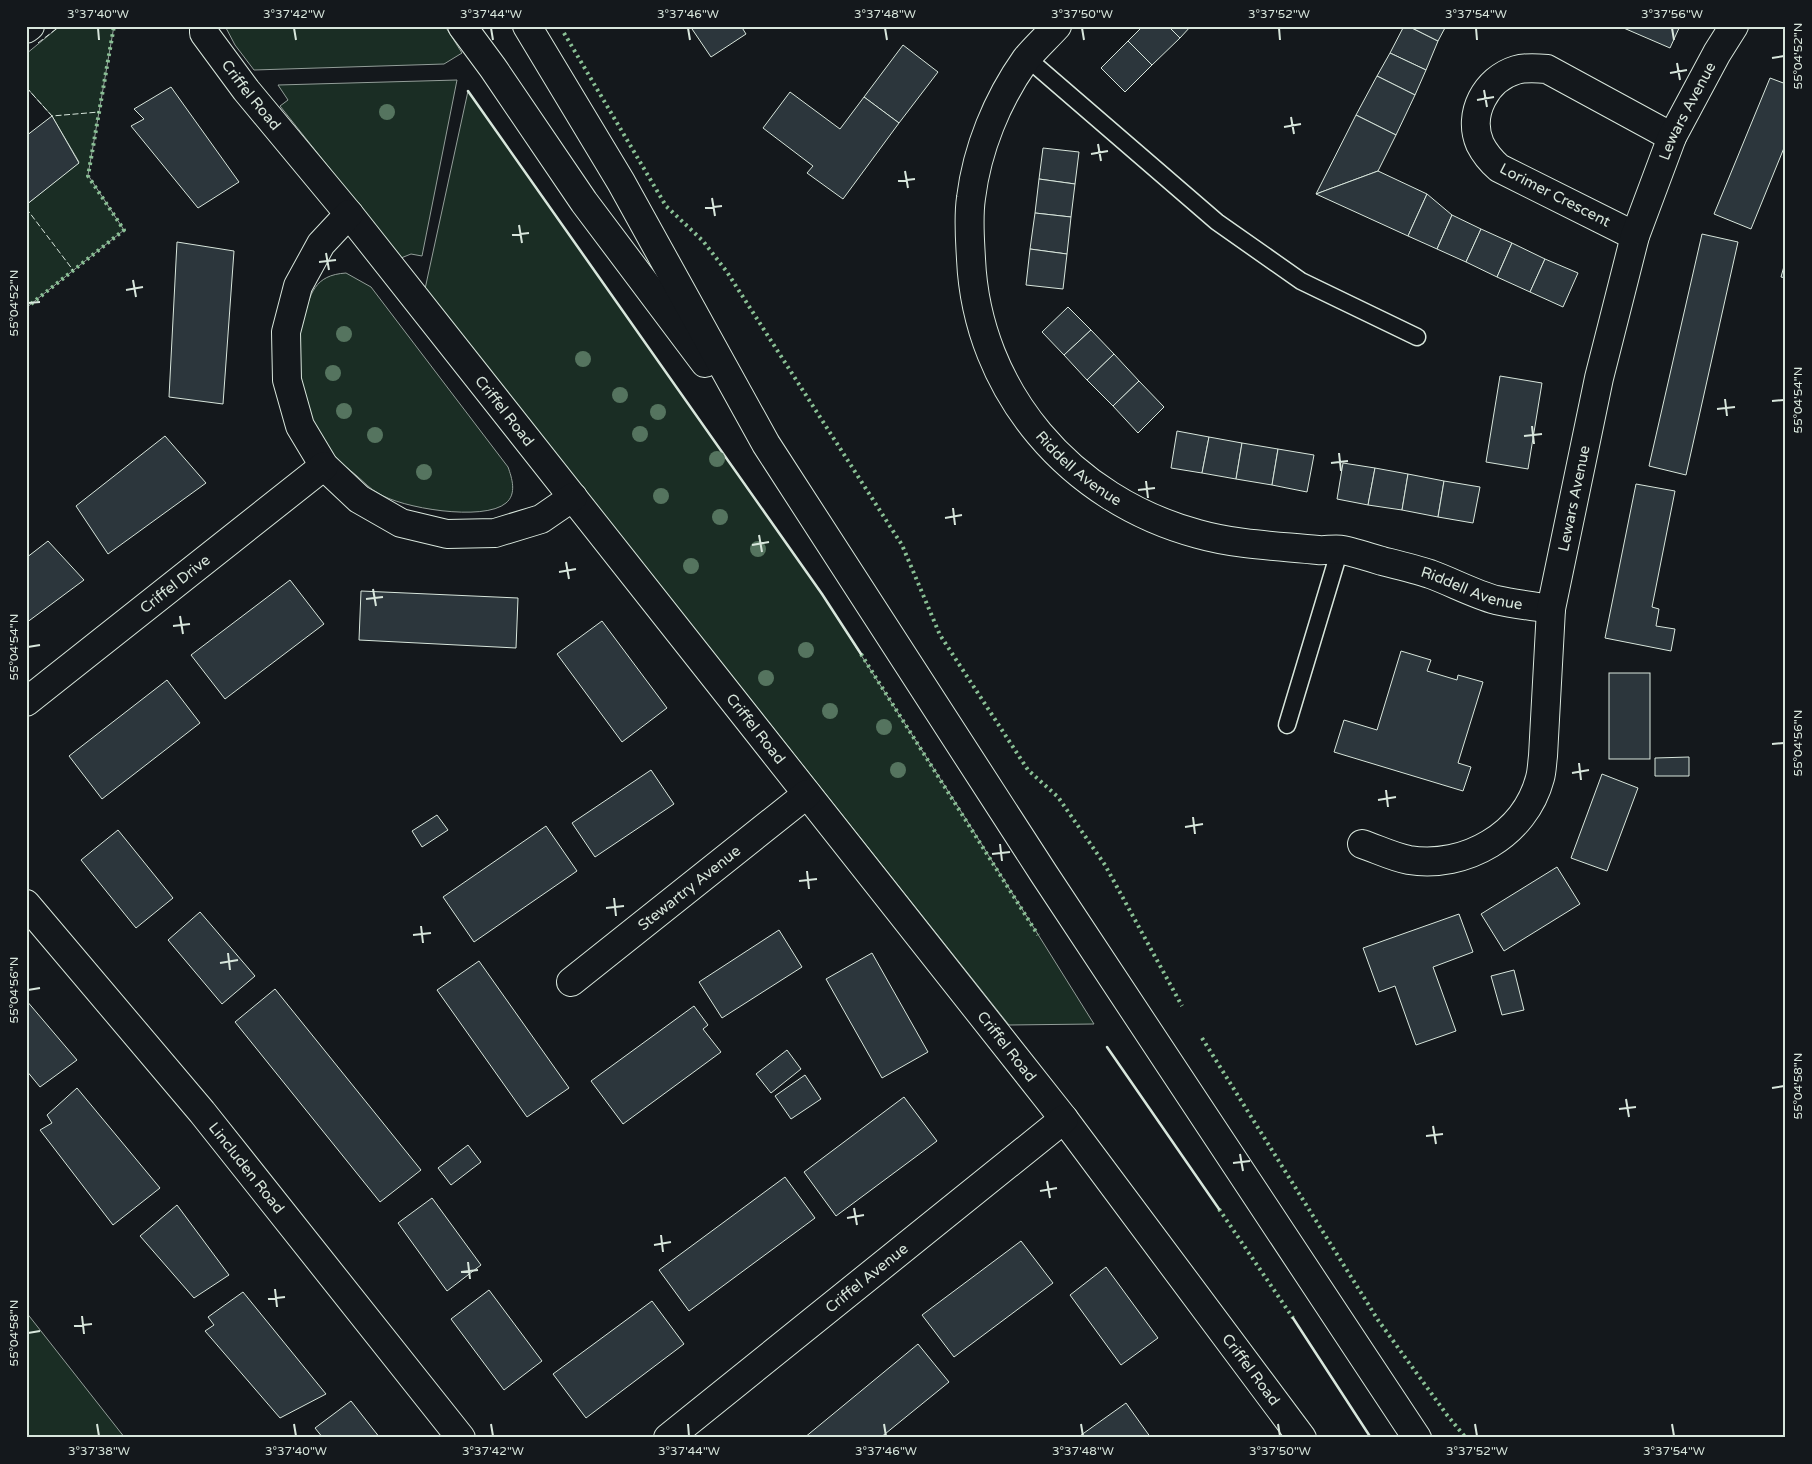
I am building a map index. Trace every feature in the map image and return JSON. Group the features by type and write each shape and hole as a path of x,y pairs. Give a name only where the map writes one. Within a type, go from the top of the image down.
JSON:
{"main road":[{"path":"26,29 30,26"},
{"name":"Criffel Road","path":"204,26 204,33 246,90 349,214 1064,1119 1291,1434"},
{"path":"462,26 493,68 584,202 766,444"},
{"path":"527,26 621,182 766,444 1044,874 1417,1438"},
{"name":"Riddell Avenue","path":"1057,26 1027,58 1003,97 985,136 970,199 972,275 978,311 988,346 1002,379 1021,411 1043,439 1062,459 1098,489 1130,508 1164,524 1200,535 1238,542 1324,550 1340,549 1429,574 1494,599 1551,609"},
{"name":"Lewars Avenue","path":"1362,844 1407,860 1429,862 1450,860 1470,855 1489,845 1506,832 1521,817 1532,798 1540,778 1551,609 1599,378 1635,236 1672,137 1717,53 1734,26"},
{"name":"Lorimer Crescent","path":"1635,236 1499,168 1487,157 1476,127 1478,111 1483,96 1492,84 1504,75 1517,69 1547,69 1672,137"},
{"path":"349,214 321,244 298,286 286,332 287,380 300,426 324,466 359,500 401,523 447,534 495,533 541,519 573,497"},
{"name":"Criffel Drive","path":"26,702 324,466"},
{"name":"Stewartry Avenue","path":"571,982 807,794"},
{"name":"Lincluden Road","path":"29,912 202,1112 461,1438"},
{"name":"Criffel Avenue","path":"668,1438 1064,1119"}],"lane":[{"path":"1027,58 1225,227 1301,281 1417,336"},
{"path":"1287,726 1340,549"}],"green space":[{"path":"60,26 114,26 88,175 124,230 26,308 26,205 79,162 52,116 26,87 26,54"},
{"path":"225,26 445,26 462,53 444,64 254,70 235,45"},
{"path":"457,80 422,256 411,254 401,258 280,106 288,100 278,85"},
{"path":"468,91 822,594 1094,1024 1009,1025 425,289"},
{"path":"346,273 371,287 508,467 513,491 506,503 495,509 480,512 462,512 422,508 389,499 372,489 340,462 324,442 311,419 302,394 297,368 297,347 311,294 320,282 335,275"},
{"path":"26,1312 125,1438 26,1438"}],"building":[{"path":"690,26 741,26 746,34 711,57"},
{"path":"1143,26 1168,26 1180,38 1152,65 1128,41"},
{"path":"1168,26 1191,26 1180,38"},
{"path":"1404,26 1408,26 1438,41 1426,70 1390,53"},
{"path":"1408,26 1446,26 1438,41"},
{"path":"1619,26 1680,26 1670,48"},
{"path":"1128,41 1152,65 1125,92 1101,68"},
{"path":"903,45 938,72 899,123 864,97"},
{"path":"1390,53 1426,70 1415,95 1377,76"},
{"path":"1377,76 1415,95 1396,135 1356,115"},
{"path":"1770,78 1786,84 1786,143 1751,229 1714,214"},
{"path":"171,87 239,182 198,208 131,126 144,119 134,109"},
{"path":"790,92 840,129 864,97 899,123 843,199 807,173 813,166 763,128"},
{"path":"1356,115 1396,135 1378,171 1316,194"},
{"path":"52,116 79,163 26,205 26,136"},
{"path":"1043,148 1079,152 1075,184 1039,179"},
{"path":"1378,171 1427,194 1408,236 1316,194"},
{"path":"1039,179 1075,184 1071,217 1035,213"},
{"path":"1427,194 1452,215 1437,249 1408,236"},
{"path":"1035,213 1071,217 1067,254 1030,249"},
{"path":"1452,215 1481,229 1466,262 1437,249"},
{"path":"1481,229 1512,243 1497,277 1466,262"},
{"path":"1702,234 1738,242 1686,475 1649,466"},
{"path":"177,242 234,251 223,404 169,397"},
{"path":"1512,243 1545,259 1530,292 1497,277"},
{"path":"1030,249 1067,254 1063,289 1026,285"},
{"path":"1545,259 1578,273 1563,307 1530,292"},
{"path":"1786,259 1786,278 1781,277"},
{"path":"1068,307 1091,330 1064,355 1042,332"},
{"path":"1091,330 1114,354 1087,380 1064,355"},
{"path":"1114,354 1139,381 1113,406 1087,380"},
{"path":"1500,376 1542,383 1528,469 1486,462"},
{"path":"1139,381 1164,407 1138,433 1113,406"},
{"path":"1177,431 1209,437 1202,473 1171,468"},
{"path":"165,436 206,483 108,554 76,506"},
{"path":"1209,437 1242,443 1236,479 1202,473"},
{"path":"1242,443 1278,449 1272,485 1236,479"},
{"path":"1278,449 1314,455 1307,492 1272,485"},
{"path":"1343,463 1375,468 1368,505 1337,499"},
{"path":"1375,468 1408,474 1402,510 1368,505"},
{"path":"1408,474 1444,481 1438,517 1402,510"},
{"path":"1444,481 1480,487 1473,523 1438,517"},
{"path":"1636,484 1675,491 1652,607 1659,609 1656,626 1675,629 1671,651 1605,638"},
{"path":"48,541 84,580 26,623 26,558"},
{"path":"290,580 324,624 225,699 191,655"},
{"path":"361,591 518,598 516,648 359,640"},
{"path":"602,621 667,708 622,742 557,654"},
{"path":"1401,651 1431,660 1427,671 1457,680 1458,675 1483,682 1458,763 1471,767 1463,791 1334,752 1344,720 1377,730"},
{"path":"1609,673 1650,673 1650,759 1609,759"},
{"path":"167,680 200,723 102,799 69,756"},
{"path":"1689,757 1689,776 1655,776 1655,758"},
{"path":"651,770 674,804 595,857 572,823"},
{"path":"1602,774 1638,788 1607,871 1571,858"},
{"path":"437,815 448,830 422,847 412,831"},
{"path":"546,826 577,871 474,942 443,897"},
{"path":"118,830 173,898 136,928 81,860"},
{"path":"1557,867 1580,904 1504,951 1481,914"},
{"path":"200,912 255,976 222,1004 168,940"},
{"path":"1459,914 1473,952 1433,967 1456,1031 1416,1045 1395,986 1379,992 1363,948"},
{"path":"779,930 802,967 722,1018 699,982"},
{"path":"872,953 928,1052 882,1078 826,979"},
{"path":"479,961 569,1088 527,1117 437,990"},
{"path":"1514,970 1524,1010 1502,1015 1491,976"},
{"path":"275,989 421,1170 380,1202 235,1022"},
{"path":"26,1000 77,1060 40,1087 26,1070"},
{"path":"694,1006 708,1025 703,1029 721,1052 623,1124 591,1081"},
{"path":"787,1050 801,1069 771,1093 756,1074"},
{"path":"805,1075 821,1099 791,1119 775,1096"},
{"path":"77,1088 160,1188 113,1225 40,1130 52,1123 47,1115"},
{"path":"904,1097 937,1141 836,1216 804,1172"},
{"path":"468,1145 481,1162 451,1185 438,1168"},
{"path":"785,1177 815,1218 689,1311 659,1270"},
{"path":"432,1198 481,1265 447,1291 398,1223"},
{"path":"177,1205 229,1275 194,1298 140,1236"},
{"path":"1021,1241 1053,1283 954,1357 922,1315"},
{"path":"1106,1267 1158,1338 1121,1365 1070,1295"},
{"path":"489,1290 542,1361 504,1390 451,1319"},
{"path":"243,1292 326,1394 280,1418 205,1331 214,1325 208,1317"},
{"path":"652,1301 684,1344 586,1418 553,1374"},
{"path":"918,1344 949,1382 880,1438 804,1438"},
{"path":"351,1401 380,1438 323,1438 315,1428"},
{"path":"1126,1403 1151,1438 1077,1438"}],"hedge":[{"path":"26,308 124,230 88,176 114,26"},
{"path":"564,33 666,206 703,241 727,272 902,545 940,635 1028,770 1058,797 1105,865 1182,1006"},
{"path":"861,654 1038,935"},
{"path":"1202,1038 1378,1320 1466,1438"},
{"path":"1219,1209 1293,1318"}],"fence":[{"path":"38,43 60,26"},
{"path":"26,87 52,116 99,112"},
{"path":"26,208 73,270"}],"wall":[{"path":"468,91 822,594 861,654"},
{"path":"1107,1047 1219,1209"},
{"path":"1293,1318 1371,1438"}]}
